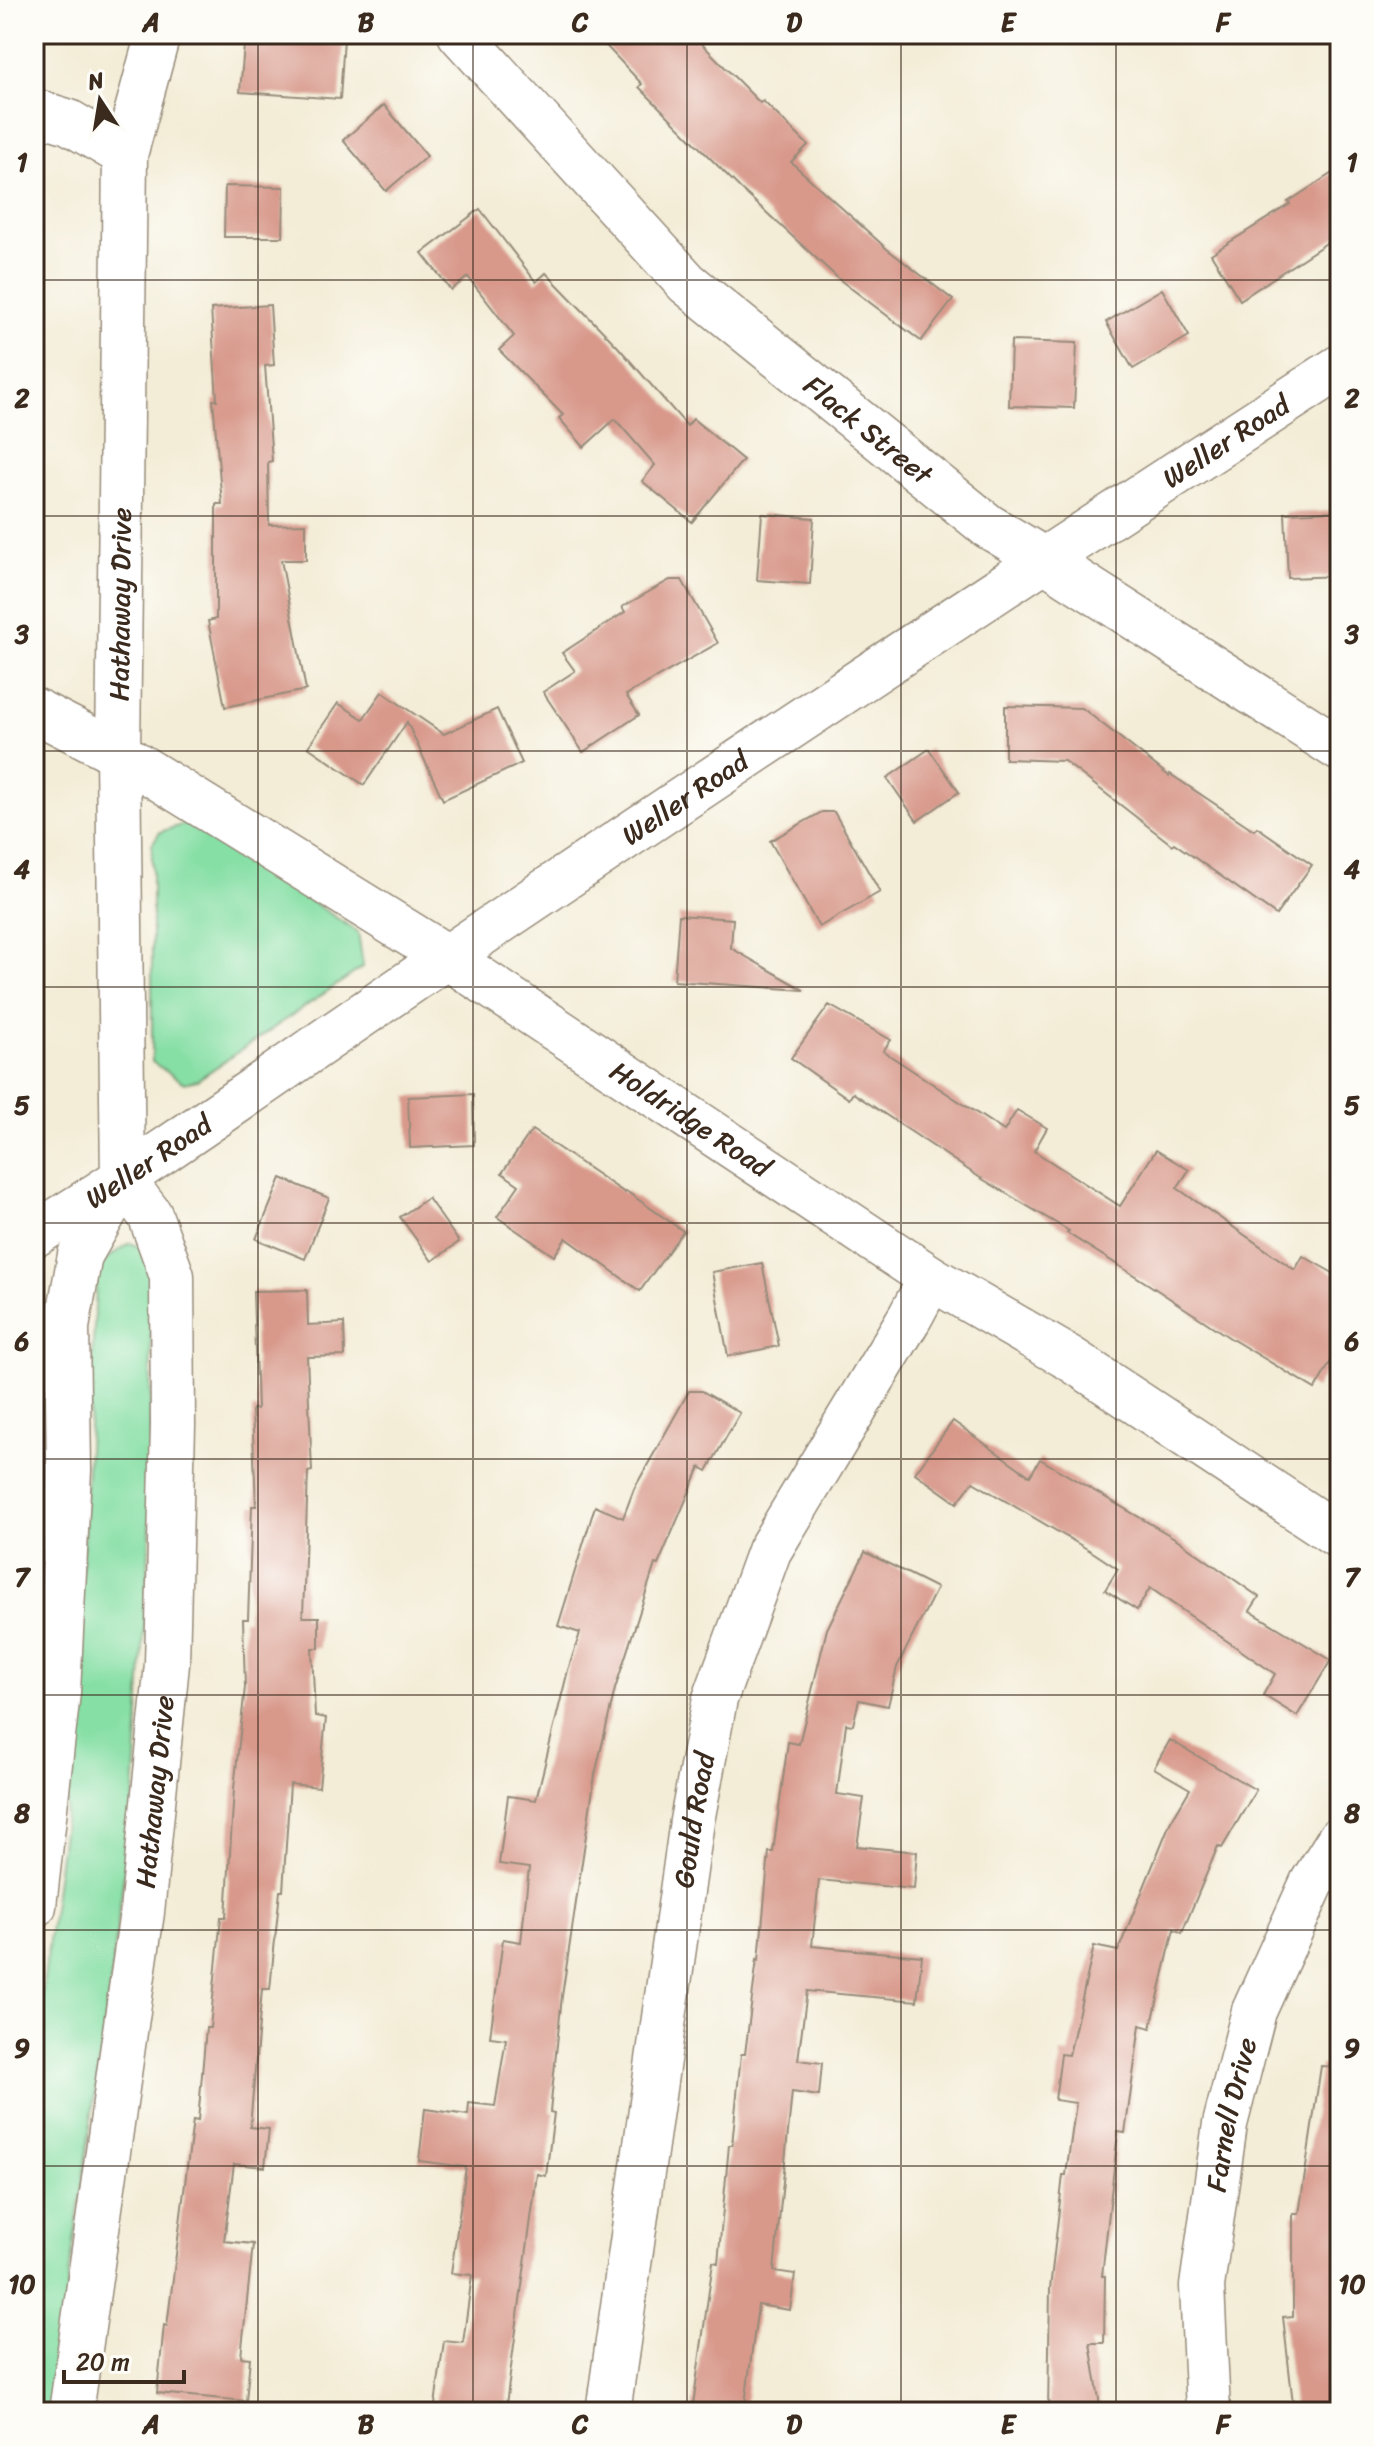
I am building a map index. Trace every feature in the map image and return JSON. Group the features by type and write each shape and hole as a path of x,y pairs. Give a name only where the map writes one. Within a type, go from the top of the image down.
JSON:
{"street":[{"name":"Hathaway Drive","path":"71,2412 142,1912 167,1664 173,1425 172,1276 150,1215 123,1180 118,753 125,155 158,34"},
{"name":"Flack Street","path":"460,34 687,283 988,526 1340,749"},
{"path":"34,111 69,122 125,155"},
{"name":"Weller Road","path":"34,1235 123,1180 447,957 1043,559 1340,367"},
{"name":"Holdridge Road","path":"34,710 118,753 447,957 931,1278 1071,1359 1340,1537"},
{"path":"34,1906 58,1692 69,1470 67,1327 80,1255 123,1180"},
{"name":"Gould Road","path":"608,2412 692,1821 715,1699 769,1551 931,1278"},
{"name":"Farnell Drive","path":"1208,2412 1202,2286 1225,2124 1254,2011 1312,1883 1340,1838"}],"green space":[{"path":"190,822 358,932 363,967 197,1080 184,1083 152,1062 152,844 160,832"},
{"path":"130,1243 145,1249 151,1286 150,1533 134,1795 50,2412 34,2412 34,2057 73,1753 97,1266"}],"building":[{"path":"245,34 344,38 340,99 240,92"},
{"path":"595,34 692,34 760,103 763,101 808,145 791,162 887,249 953,300 921,341 840,280 742,190 639,87 642,84"},
{"path":"384,105 427,156 386,191 343,140"},
{"path":"1340,168 1340,234 1240,300 1211,254"},
{"path":"225,186 284,187 283,237 224,237"},
{"path":"480,209 536,282 546,273 618,347 687,426 693,419 743,460 692,522 642,481 655,465 615,419 584,447 559,418 563,415 499,350 514,336 468,277 451,290 422,253"},
{"path":"1162,289 1189,336 1133,369 1106,322"},
{"path":"270,305 274,365 265,366 272,461 268,462 269,525 306,524 306,560 281,560 306,690 225,707 208,621 216,619 216,504 222,504 213,400 217,400 211,309"},
{"path":"1011,341 1077,343 1074,408 1009,406"},
{"path":"1338,511 1340,576 1288,578 1285,513"},
{"path":"762,514 814,518 810,584 757,580"},
{"path":"670,580 682,580 718,643 626,695 639,715 583,752 543,692 575,671 562,653 625,612 622,607"},
{"path":"382,692 444,734 497,709 522,763 443,800 407,722 364,785 308,747 338,703 363,719"},
{"path":"1005,706 1082,708 1169,776 1254,830 1257,827 1312,865 1276,915 1174,843 1172,845 1064,761 1005,759"},
{"path":"929,749 959,792 917,821 887,778"},
{"path":"822,812 834,812 880,892 819,927 770,841"},
{"path":"679,915 733,919 731,948 804,990 674,981"},
{"path":"829,1005 891,1040 883,1051 1004,1131 1017,1110 1047,1128 1034,1151 1120,1206 1156,1150 1189,1170 1177,1188 1295,1270 1303,1256 1340,1277 1340,1346 1315,1389 1230,1338 853,1093 849,1099 791,1058"},
{"path":"473,1094 474,1145 410,1148 408,1097"},
{"path":"532,1130 683,1231 640,1291 566,1238 554,1256 497,1217 519,1185 502,1173"},
{"path":"281,1178 329,1198 305,1259 256,1239"},
{"path":"428,1198 459,1242 432,1261 400,1217"},
{"path":"762,1263 779,1346 728,1356 712,1272"},
{"path":"307,1290 308,1325 344,1323 345,1356 307,1357 312,1471 308,1472 303,1617 319,1617 319,1648 312,1648 315,1716 326,1718 319,1787 290,1784 283,1891 280,1891 270,1989 262,1989 250,2127 269,2129 265,2167 234,2164 224,2241 253,2244 241,2357 250,2358 246,2401 157,2393 193,2120 198,2121 206,2028 210,2028 221,1917 226,1917 234,1789 245,1687 243,1619 248,1619 252,1506 256,1506 252,1409 257,1409 253,1291"},
{"path":"689,1391 702,1391 740,1413 707,1471 700,1467 658,1565 655,1564 615,1689 595,1775 562,1996 546,2176 537,2174 505,2412 434,2412 444,2341 463,2343 472,2275 451,2273 466,2167 419,2161 425,2109 468,2115 469,2103 495,2106 506,2039 490,2037 503,1939 521,1942 529,1868 499,1864 508,1796 536,1800 580,1633 558,1626 595,1506 623,1518 634,1489"},
{"path":"953,1421 1030,1476 1040,1459 1178,1540 1259,1597 1250,1611 1331,1660 1297,1716 1263,1695 1275,1674 1150,1588 1137,1610 1105,1590 1118,1569 1094,1553 973,1482 957,1503 915,1473"},
{"path":"865,1552 937,1588 897,1667 888,1706 859,1700 853,1725 846,1724 837,1794 864,1798 857,1846 917,1852 914,1889 819,1880 812,1946 922,1956 917,2001 807,1991 798,2060 822,2063 819,2096 792,2092 774,2271 795,2274 790,2310 758,2305 744,2412 692,2412 713,2262 718,2263 741,2054 745,2054 759,1960 769,1852 773,1852 788,1742 799,1744 827,1629"},
{"path":"1170,1740 1256,1790 1222,1848 1218,1846 1182,1933 1174,1929 1151,2028 1140,2025 1125,2133 1118,2132 1102,2276 1105,2276 1104,2343 1090,2343 1101,2412 1048,2412 1050,2289 1063,2175 1066,2175 1076,2103 1055,2100 1061,2054 1069,2055 1094,1946 1118,1951 1170,1823 1190,1789 1154,1768"},
{"path":"1321,2066 1340,2067 1340,2412 1294,2412 1283,2317 1293,2316 1293,2214 1299,2214"}]}
